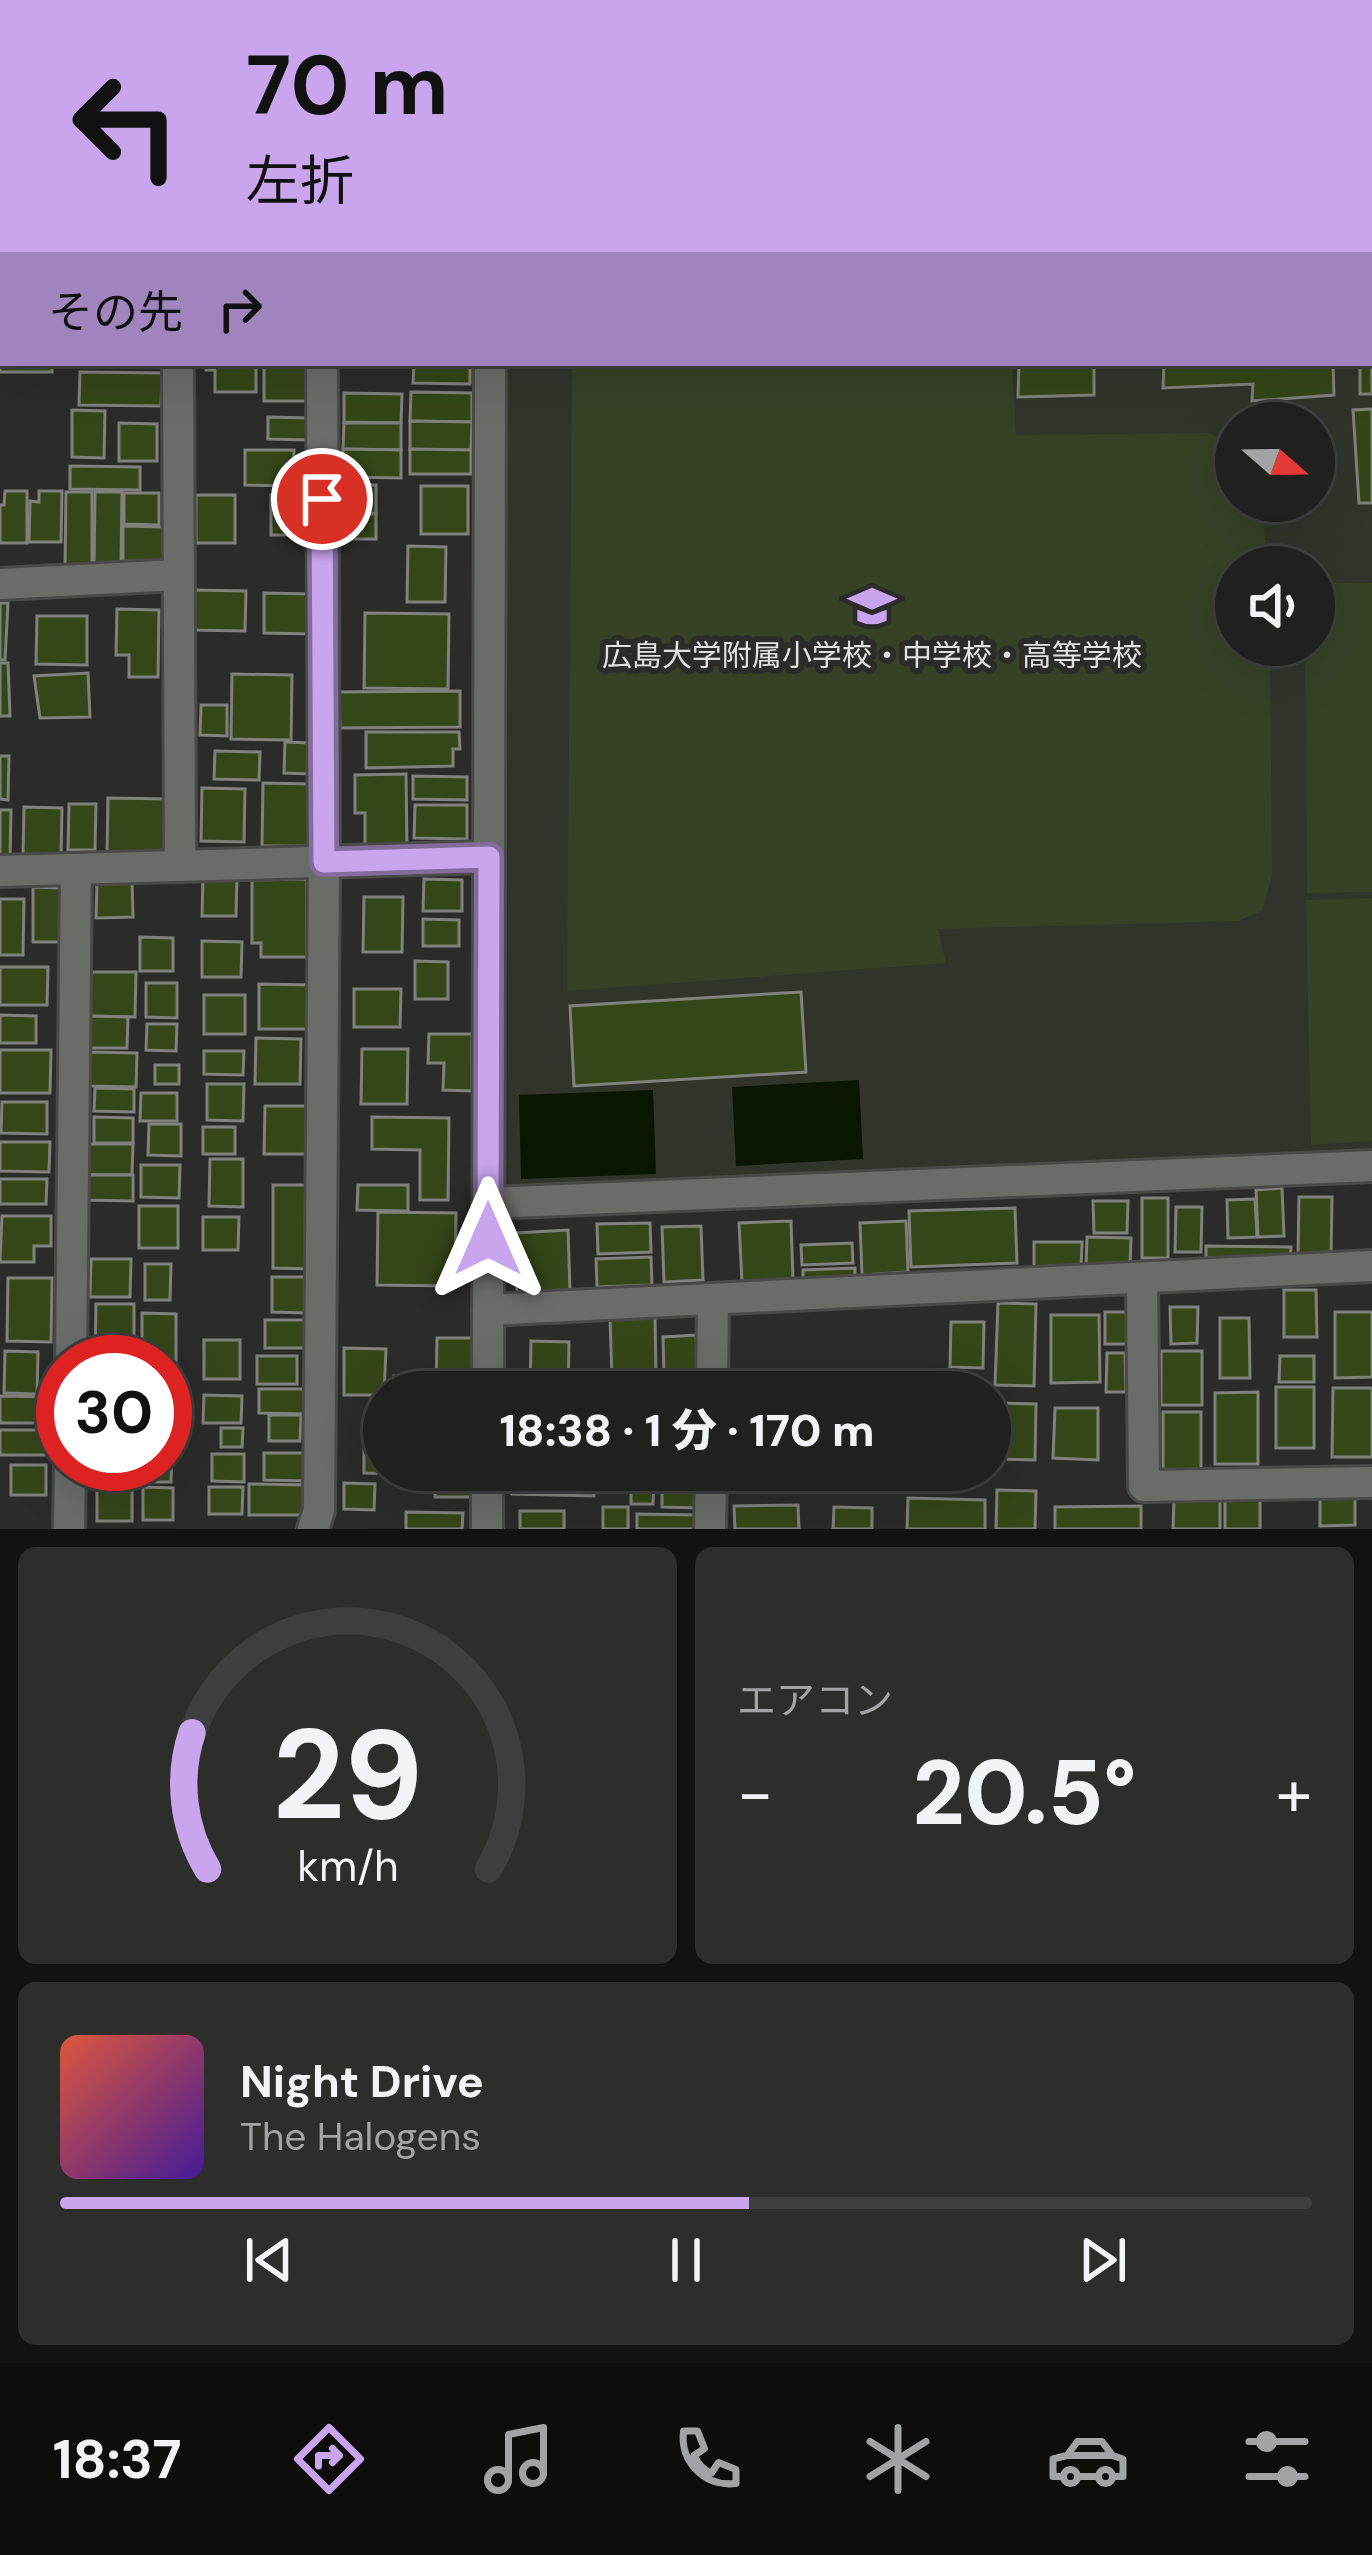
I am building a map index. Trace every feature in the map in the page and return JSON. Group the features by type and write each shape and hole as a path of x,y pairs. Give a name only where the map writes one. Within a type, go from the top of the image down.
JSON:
{"street":[{"path":"178,366 180,866"},
{"path":"313,1529 319,1510 322,366"},
{"path":"488,1371 490,366"},
{"path":"0,584 178,575"},
{"path":"0,871 489,857"},
{"path":"71,1335 76,868"},
{"path":"488,1203 1372,1166"},
{"path":"488,1310 1372,1266"},
{"path":"1142,1278 1144,1486 1372,1482"},
{"path":"712,1371 713,1299"},
{"path":"70,1491 70,1529"},
{"path":"487,1491 487,1529"},
{"path":"710,1529 711,1491"}],"shaded area":[{"name":"広島大学附属小学校・中学校・高等学校","path":"508,366 1372,366 1372,1155 508,1187"},
{"path":"572,366 1012,366 1016,435 1215,436 1215,522 1264,522 1265,546 1215,546 1215,666 1270,666 1272,876 1262,911 1238,921 938,929 946,963 567,991"},
{"path":"1335,583 1372,583 1372,892 1307,893 1305,666 1335,666"},
{"path":"1372,898 1372,1141 1311,1145 1306,900"},
{"path":"859,1080 863,1159 736,1166 732,1087"},
{"path":"653,1090 656,1174 521,1179 519,1095"}],"building":[{"path":"0,366 52,366 52,372 0,372"},
{"path":"206,366 256,366 256,392 215,392 215,370 206,370"},
{"path":"264,366 310,366 310,401 264,401"},
{"path":"414,366 470,366 470,384 413,383"},
{"path":"1019,366 1094,366 1094,395 1018,397"},
{"path":"1164,366 1333,366 1334,395 1252,401 1253,384 1163,388"},
{"path":"1360,366 1372,366 1372,394 1360,394"},
{"path":"80,372 162,373 161,406 79,405"},
{"path":"411,392 472,393 472,422 410,421"},
{"path":"344,393 402,394 401,423 344,422"},
{"path":"1372,409 1372,503 1359,503 1353,410"},
{"path":"72,410 105,411 104,458 72,457"},
{"path":"268,417 308,418 308,440 268,439"},
{"path":"410,421 472,422 471,450 410,450"},
{"path":"119,423 157,424 157,461 119,461"},
{"path":"344,423 401,423 401,450 343,449"},
{"path":"343,449 401,450 401,478 344,477"},
{"path":"410,449 471,450 471,474 410,474"},
{"path":"245,450 294,450 293,486 245,485"},
{"path":"70,466 140,467 140,490 70,489"},
{"path":"343,485 376,485 376,513 343,513"},
{"path":"421,486 468,486 468,534 421,534"},
{"path":"5,491 27,491 27,543 0,543 0,505 4,505"},
{"path":"39,491 62,491 61,542 29,542 30,501 39,502"},
{"path":"66,492 92,492 92,568 65,568"},
{"path":"95,492 122,492 121,567 94,567"},
{"path":"124,493 159,493 159,525 124,524"},
{"path":"196,495 235,495 235,543 196,543"},
{"path":"271,495 309,495 309,535 271,535"},
{"path":"343,513 376,514 376,539 343,539"},
{"path":"123,526 165,527 165,562 123,561"},
{"path":"408,546 446,547 445,602 407,602"},
{"path":"193,590 246,591 245,631 192,630"},
{"path":"264,593 312,594 311,634 264,633"},
{"path":"0,603 8,603 5,660 0,660"},
{"path":"117,609 159,610 158,677 129,677 129,655 116,655"},
{"path":"365,613 449,614 448,689 364,688"},
{"path":"37,616 87,616 87,665 36,664"},
{"path":"0,663 8,663 10,716 0,716"},
{"path":"88,673 90,717 40,718 34,676"},
{"path":"232,674 292,675 291,740 231,739"},
{"path":"460,691 460,727 340,728 339,692"},
{"path":"201,705 227,705 227,736 200,735"},
{"path":"366,732 459,732 460,749 453,749 453,766 366,768"},
{"path":"285,742 311,743 311,774 284,773"},
{"path":"215,751 260,752 259,780 214,779"},
{"path":"0,756 9,756 8,800 0,799"},
{"path":"406,774 407,847 365,847 365,813 355,813 355,775"},
{"path":"413,776 467,777 467,800 413,799"},
{"path":"263,783 311,784 310,846 262,846"},
{"path":"202,788 245,789 244,842 201,841"},
{"path":"108,798 169,799 169,853 107,852"},
{"path":"69,804 96,804 95,850 68,850"},
{"path":"415,805 467,805 467,839 414,838"},
{"path":"24,807 62,808 61,857 23,857"},
{"path":"0,810 11,810 10,858 0,858"},
{"path":"203,877 237,877 236,916 202,916"},
{"path":"307,879 307,957 261,957 261,943 252,943 252,880"},
{"path":"424,879 462,880 462,911 423,911"},
{"path":"132,880 133,917 96,918 97,881"},
{"path":"33,887 61,888 60,942 33,942"},
{"path":"364,897 403,897 402,952 363,952"},
{"path":"0,899 24,899 23,955 0,955"},
{"path":"423,919 459,920 459,946 423,946"},
{"path":"140,937 173,938 173,971 140,971"},
{"path":"202,941 242,942 241,977 202,977"},
{"path":"415,961 448,962 448,999 415,999"},
{"path":"0,967 48,967 47,1005 0,1005"},
{"path":"91,972 136,972 135,1017 90,1016"},
{"path":"146,983 177,983 177,1018 146,1017"},
{"path":"259,984 313,985 312,1029 259,1029"},
{"path":"354,989 401,989 400,1027 354,1027"},
{"path":"801,992 806,1072 574,1086 570,1006"},
{"path":"204,995 245,995 245,1034 204,1034"},
{"path":"0,1015 36,1016 36,1043 0,1043"},
{"path":"90,1016 128,1017 127,1048 90,1048"},
{"path":"147,1024 177,1024 176,1051 146,1050"},
{"path":"429,1034 472,1034 472,1091 443,1090 444,1063 428,1063"},
{"path":"256,1038 301,1039 300,1084 255,1084"},
{"path":"362,1049 408,1049 407,1104 361,1104"},
{"path":"0,1050 51,1050 50,1093 0,1093"},
{"path":"204,1051 244,1051 243,1075 204,1074"},
{"path":"90,1052 137,1053 136,1087 90,1086"},
{"path":"155,1065 179,1065 179,1084 155,1084"},
{"path":"207,1084 244,1084 243,1121 207,1120"},
{"path":"95,1088 134,1089 134,1112 94,1111"},
{"path":"141,1093 177,1093 177,1121 140,1121"},
{"path":"2,1102 47,1102 47,1134 1,1133"},
{"path":"265,1106 308,1106 307,1154 264,1154"},
{"path":"94,1117 133,1118 133,1143 94,1143"},
{"path":"372,1117 449,1118 448,1200 420,1200 420,1150 372,1149"},
{"path":"149,1124 181,1124 181,1156 148,1155"},
{"path":"203,1127 235,1127 235,1154 203,1154"},
{"path":"0,1142 50,1142 49,1172 0,1171"},
{"path":"83,1144 133,1144 132,1175 83,1175"},
{"path":"210,1159 243,1159 243,1207 209,1206"},
{"path":"141,1165 180,1165 179,1198 141,1197"},
{"path":"83,1175 133,1175 133,1201 82,1200"},
{"path":"0,1179 47,1179 46,1204 0,1204"},
{"path":"273,1185 314,1185 313,1269 273,1268"},
{"path":"358,1185 408,1185 408,1211 357,1210"},
{"path":"1282,1188 1284,1236 1258,1237 1256,1190"},
{"path":"1299,1197 1332,1197 1331,1257 1298,1257"},
{"path":"1142,1198 1168,1198 1168,1258 1142,1258"},
{"path":"1255,1199 1257,1237 1228,1238 1227,1200"},
{"path":"1093,1201 1128,1201 1127,1233 1094,1233"},
{"path":"139,1206 178,1206 178,1248 139,1248"},
{"path":"1176,1207 1202,1207 1201,1252 1175,1252"},
{"path":"1015,1208 1017,1263 911,1267 909,1211"},
{"path":"378,1212 456,1213 455,1286 377,1285"},
{"path":"2,1216 51,1216 51,1246 34,1246 34,1262 0,1262"},
{"path":"203,1217 239,1217 238,1250 203,1250"},
{"path":"791,1221 793,1280 742,1282 739,1223"},
{"path":"906,1221 908,1272 862,1275 860,1223"},
{"path":"650,1223 651,1252 598,1254 597,1224"},
{"path":"701,1226 703,1280 664,1282 662,1227"},
{"path":"568,1230 570,1290 517,1292 515,1233"},
{"path":"1087,1237 1131,1238 1130,1266 1086,1266"},
{"path":"1034,1242 1082,1242 1081,1269 1034,1269"},
{"path":"852,1243 853,1263 802,1265 801,1245"},
{"path":"1206,1246 1291,1247 1290,1266 1206,1265"},
{"path":"651,1257 652,1285 597,1287 596,1259"},
{"path":"91,1259 131,1259 130,1297 90,1297"},
{"path":"145,1264 171,1264 170,1300 145,1300"},
{"path":"855,1268 855,1287 803,1289 803,1270"},
{"path":"272,1277 306,1277 306,1313 272,1312"},
{"path":"8,1278 52,1278 51,1335 36,1335 36,1342 7,1341"},
{"path":"1284,1290 1316,1290 1317,1337 1284,1337"},
{"path":"998,1303 1036,1304 1034,1386 1011,1385 1011,1371 996,1371"},
{"path":"96,1304 134,1304 134,1335 95,1335"},
{"path":"1170,1307 1198,1307 1197,1343 1171,1344"},
{"path":"1105,1312 1127,1312 1127,1344 1105,1344"},
{"path":"1335,1312 1372,1312 1372,1377 1335,1378"},
{"path":"142,1313 176,1314 176,1335 142,1335"},
{"path":"1051,1315 1099,1315 1100,1382 1051,1383"},
{"path":"655,1316 656,1371 612,1371 610,1318"},
{"path":"1220,1318 1249,1318 1250,1378 1220,1378"},
{"path":"265,1320 308,1320 308,1348 265,1348"},
{"path":"951,1322 984,1322 983,1368 950,1367"},
{"path":"696,1335 698,1371 664,1371 663,1337"},
{"path":"437,1338 473,1338 473,1371 436,1371"},
{"path":"204,1340 240,1340 240,1379 204,1379"},
{"path":"531,1341 569,1342 568,1371 530,1371"},
{"path":"344,1348 386,1349 385,1371 363,1371 363,1395 344,1395"},
{"path":"5,1351 36,1352 36,1394 4,1393"},
{"path":"1161,1351 1202,1351 1202,1405 1161,1405"},
{"path":"1107,1353 1125,1353 1126,1392 1106,1392"},
{"path":"257,1356 297,1356 297,1384 257,1384"},
{"path":"1280,1356 1314,1356 1314,1382 1279,1382"},
{"path":"1276,1387 1314,1387 1314,1448 1276,1448"},
{"path":"1333,1388 1372,1388 1372,1457 1332,1457"},
{"path":"259,1389 308,1389 307,1414 259,1413"},
{"path":"1258,1392 1258,1464 1215,1464 1215,1393"},
{"path":"204,1395 242,1396 241,1423 203,1423"},
{"path":"0,1396 36,1397 36,1423 0,1423"},
{"path":"1011,1403 1036,1404 1035,1460 1011,1459"},
{"path":"1055,1408 1098,1408 1098,1460 1053,1458"},
{"path":"1163,1412 1201,1412 1201,1471 1163,1472"},
{"path":"269,1415 301,1415 300,1441 269,1441"},
{"path":"221,1428 243,1428 242,1447 221,1447"},
{"path":"0,1430 36,1430 36,1455 0,1455"},
{"path":"264,1453 307,1453 307,1481 264,1480"},
{"path":"212,1454 244,1454 244,1482 212,1481"},
{"path":"11,1465 36,1465 36,1491 46,1491 46,1495 11,1495"},
{"path":"344,1483 363,1484 363,1491 375,1491 374,1510 344,1509"},
{"path":"249,1484 309,1485 308,1515 249,1515"},
{"path":"1320,1485 1355,1485 1355,1525 1320,1526"},
{"path":"209,1487 243,1487 242,1514 209,1514"},
{"path":"97,1491 132,1491 132,1521 97,1521"},
{"path":"143,1491 173,1491 173,1520 143,1520"},
{"path":"435,1491 474,1491 474,1497 435,1497"},
{"path":"512,1491 594,1491 594,1496"},
{"path":"631,1491 654,1491 653,1504 631,1504"},
{"path":"662,1491 699,1491 699,1508 662,1507"},
{"path":"997,1491 1036,1491 1035,1529 996,1529"},
{"path":"908,1498 985,1500 985,1529 907,1529"},
{"path":"1174,1500 1220,1500 1220,1529 1173,1529"},
{"path":"1225,1500 1260,1500 1260,1529 1225,1529"},
{"path":"798,1505 799,1529 735,1529 734,1506"},
{"path":"1141,1506 1141,1529 1055,1529 1055,1507"},
{"path":"603,1507 628,1507 628,1529 603,1529"},
{"path":"834,1507 872,1508 872,1529 833,1529"},
{"path":"520,1511 564,1511 564,1529 520,1529"},
{"path":"406,1512 463,1513 462,1529 406,1529"},
{"path":"637,1514 698,1515 698,1529 637,1529"}],"place":[{"name":"広島大学附属小学校・中学校・高等学校","path":"872,606"}],"route":[{"path":"322,499 324,862 489,857 488,1239"}]}
